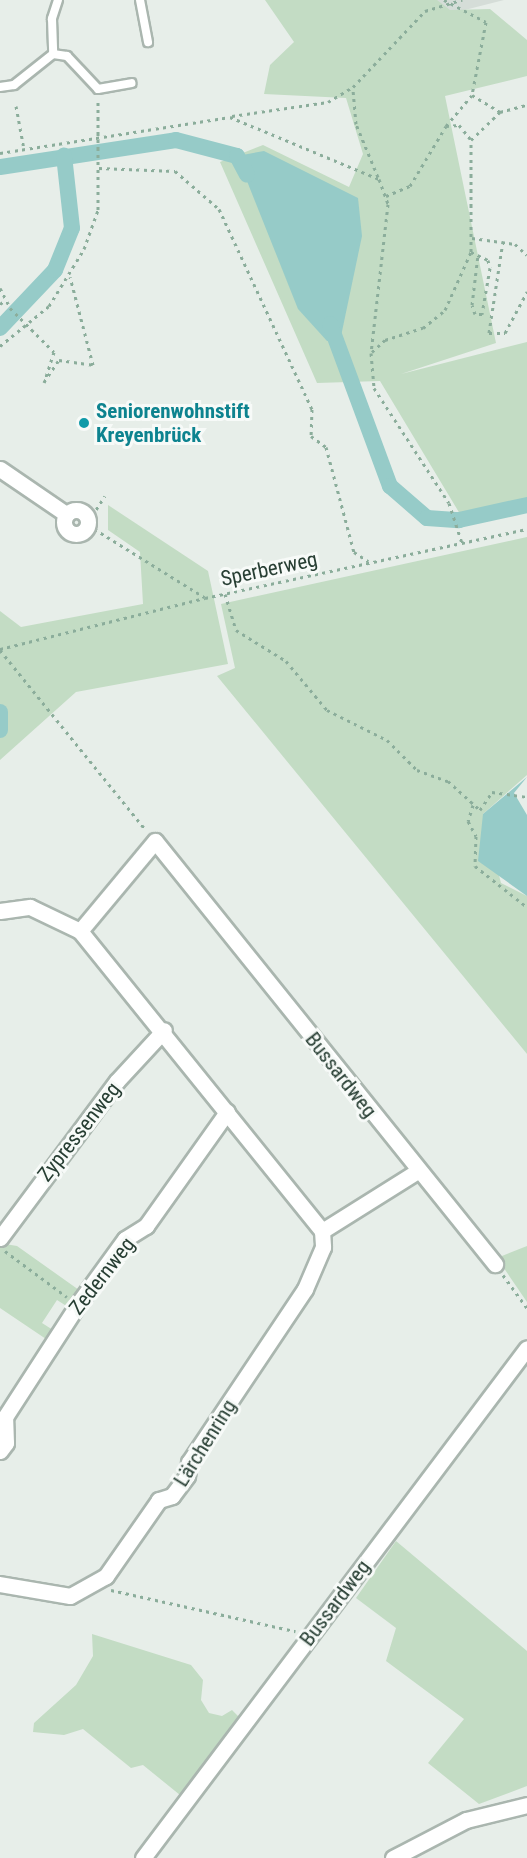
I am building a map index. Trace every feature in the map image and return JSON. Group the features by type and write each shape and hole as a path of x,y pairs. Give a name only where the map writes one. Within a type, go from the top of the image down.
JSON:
{"street":[{"path":"0,469 66,514 82,511 88,524"},
{"path":"80,931 155,841"},
{"name":"Bussardweg","path":"155,841 416,1172 495,1264"},
{"path":"0,911 30,907 80,931 164,1030 322,1231 416,1172"},
{"name":"Zypressenweg","path":"0,1238 117,1081 164,1030"},
{"name":"Zedernweg","path":"0,1451 6,1443 5,1417 78,1304 125,1239 146,1226 227,1112"},
{"name":"Lärchenring","path":"95,1585 159,1500 172,1496 187,1476 189,1462 318,1265 322,1231"},
{"name":"Bussardweg","path":"144,1858 527,1348"},
{"path":"0,1584 70,1596 95,1585"},
{"path":"393,1858 466,1820 527,1805"}],"lane":[{"path":"53,54 52,18 58,0"},
{"path":"140,0 148,42"},
{"path":"0,87 14,85 53,54 67,56 98,89 131,83"}],"path":[{"path":"0,153 328,102 353,87 425,11 445,2 462,0"},
{"path":"386,196 410,186 446,126 472,95 486,22 445,2"},
{"path":"353,87 356,124 386,196 371,353 374,388 449,503 462,543"},
{"path":"0,346 28,328 70,277 98,210 98,89"},
{"path":"472,95 500,112"},
{"path":"471,140 500,112 527,105"},
{"path":"16,106 24,149"},
{"path":"230,117 379,179"},
{"path":"371,353 385,340 423,328 445,310 471,252 471,140 466,129 446,126"},
{"path":"99,168 176,171 219,208 312,409 311,436 326,447 354,552 369,562"},
{"path":"472,238 503,241 527,255"},
{"path":"503,241 489,333 505,333 527,292"},
{"path":"471,252 478,255 488,260 490,268 482,314 475,314 472,305 478,255"},
{"path":"0,288 10,308 54,352 44,382 59,360 93,365 70,277"},
{"path":"0,304 6,300"},
{"path":"105,496 88,524 205,598"},
{"name":"Sperberweg","path":"0,649 205,598 527,529"},
{"path":"225,594 236,630 286,661 321,705 387,740 417,770 448,781 480,810 492,792 527,797"},
{"path":"0,649 155,841"},
{"path":"473,805 468,820 476,836 475,866 527,907"},
{"path":"0,1245 34,1277 78,1304"},
{"path":"495,1264 527,1308"},
{"path":"95,1585 312,1634"}],"shaded area":[{"path":"435,0 504,0 445,15"}],"green space":[{"path":"265,0 437,0 450,10 490,9 527,40 527,76 445,96 496,343 401,374 527,342 527,499 460,514 380,381 317,383 220,162 263,145 349,187 363,154 346,98 264,94 270,65 294,42"},
{"path":"108,505 208,571 228,664 76,692 0,760 0,611 21,627 143,604 140,552 108,530"},
{"path":"527,537 527,775 483,814 501,883 527,896 527,1054 217,676 235,668 221,604"},
{"path":"5,1244 17,1246 79,1290 68,1307 57,1300 42,1323 53,1330 46,1339 0,1308 0,1246"},
{"path":"527,1246 527,1302 497,1258"},
{"path":"396,1541 527,1651 527,1786 479,1804 428,1763 464,1719 386,1661 396,1628 356,1598"},
{"path":"92,1634 191,1665 203,1680 201,1700 209,1713 222,1716 232,1710 239,1717 180,1795 143,1765 131,1768 83,1729 64,1735 33,1732 34,1723 76,1685 93,1656"}],"water":[{"path":"264,151 358,198 362,236 340,341 327,341 298,309 237,156"},
{"path":"527,777 514,793 527,815 527,896 478,861 483,814"}],"waterway":[{"path":"0,167 176,140 237,156 247,175"},
{"path":"0,328 55,270 72,228 64,155"},
{"path":"330,324 390,486 427,518 459,520 527,505"},
{"path":"0,712 0,730"}],"place":[{"name":"Seniorenwohnstift Kreyenbrück","path":"84,423"}]}
